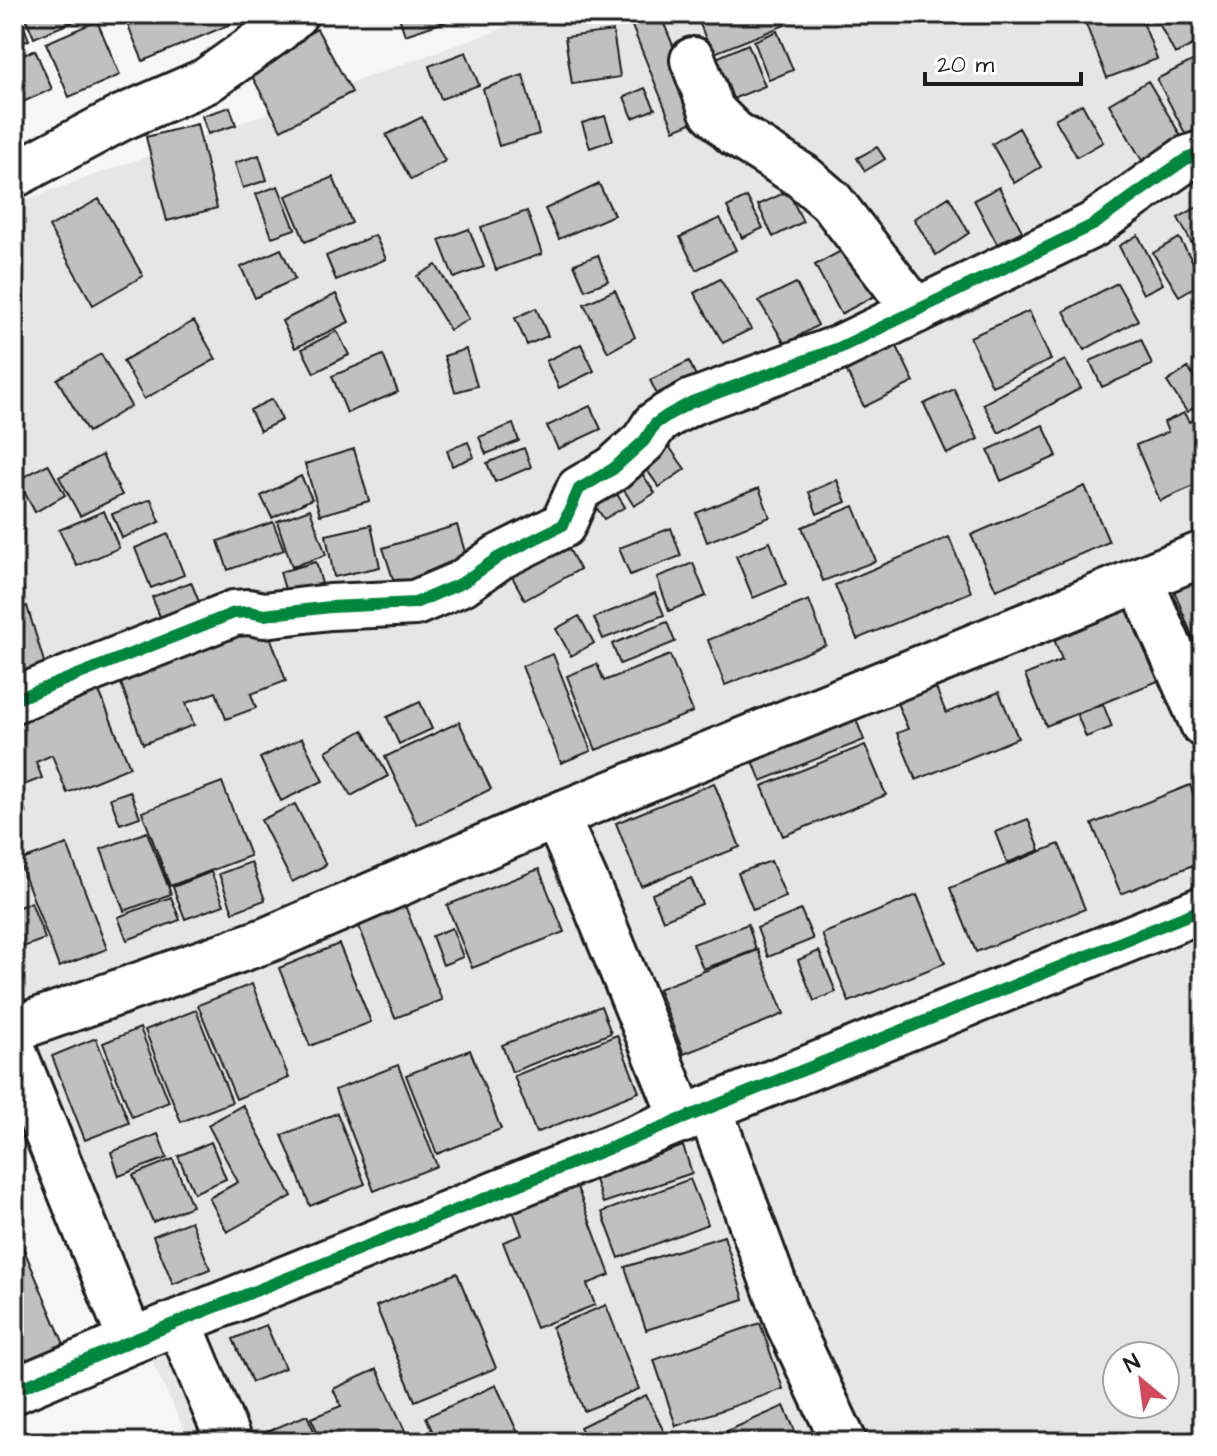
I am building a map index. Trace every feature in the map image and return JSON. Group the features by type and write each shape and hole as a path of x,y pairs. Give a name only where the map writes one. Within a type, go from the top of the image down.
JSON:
{"street":[{"path":"14,175 121,118 206,81 295,14"},
{"path":"693,60 712,111 734,133 802,176 831,201 916,311"},
{"path":"14,700 234,613 264,615 330,607 415,603 462,583 499,557 563,525 579,489 631,455 655,424 668,415 692,402 839,348 1093,225 1186,159 1203,153"},
{"path":"14,1029 267,940 556,816 1203,554"},
{"path":"1140,580 1203,724"},
{"path":"556,816 697,1115 844,1442"},
{"path":"14,1391 1203,909"},
{"path":"14,1052 131,1341"},
{"path":"179,1322 229,1442"}],"shaded area":[{"path":"543,14 1203,14 1203,1442 190,1442 14,1066 14,204"}],"building":[{"path":"14,14 19,14 29,40 14,46"},
{"path":"24,14 91,14 34,38"},
{"path":"123,14 227,14 231,24 143,61"},
{"path":"398,14 468,14 405,35"},
{"path":"660,14 703,118 674,130 628,16"},
{"path":"696,14 780,14 785,25 712,54"},
{"path":"1082,14 1140,14 1157,59 1107,78"},
{"path":"1154,14 1194,14 1203,40 1175,54"},
{"path":"97,21 120,75 69,97 46,43"},
{"path":"317,29 352,92 281,130 247,67"},
{"path":"613,31 620,77 572,84 565,37"},
{"path":"777,31 793,70 769,80 754,41"},
{"path":"748,44 765,86 730,100 714,59"},
{"path":"35,50 52,89 14,106 14,58"},
{"path":"466,52 479,85 441,99 429,66"},
{"path":"1194,60 1203,78 1203,134 1189,141 1157,79"},
{"path":"523,75 539,134 499,146 483,89"},
{"path":"1148,81 1184,141 1144,164 1109,104"},
{"path":"645,88 655,109 633,118 624,97"},
{"path":"1082,104 1103,142 1077,157 1055,119"},
{"path":"230,107 236,125 208,134 202,116"},
{"path":"605,116 613,140 590,148 582,123"},
{"path":"422,117 445,161 411,180 386,135"},
{"path":"197,124 217,208 167,221 146,137"},
{"path":"1019,128 1041,167 1014,183 992,144"},
{"path":"877,147 885,159 865,171 857,158"},
{"path":"259,155 267,180 243,188 235,163"},
{"path":"333,177 352,223 305,242 286,196"},
{"path":"599,184 614,215 559,239 545,209"},
{"path":"278,186 295,229 272,237 256,194"},
{"path":"999,187 1022,231 997,244 974,200"},
{"path":"788,191 803,222 773,237 758,205"},
{"path":"747,197 763,228 742,238 727,207"},
{"path":"949,197 969,233 936,255 914,219"},
{"path":"99,199 143,276 93,305 49,227"},
{"path":"1203,204 1203,264 1178,218"},
{"path":"527,211 542,254 496,270 481,227"},
{"path":"720,218 736,250 696,270 680,237"},
{"path":"469,229 484,267 454,278 439,240"},
{"path":"375,235 386,259 336,280 326,256"},
{"path":"1138,235 1163,284 1143,294 1119,246"},
{"path":"1179,238 1203,282 1179,296 1153,253"},
{"path":"854,244 880,293 841,314 815,265"},
{"path":"281,249 295,279 255,298 241,267"},
{"path":"598,255 608,281 585,290 574,264"},
{"path":"436,265 469,319 450,330 417,276"},
{"path":"720,279 751,329 723,343 694,293"},
{"path":"796,283 818,325 785,344 759,301"},
{"path":"1117,283 1138,320 1084,350 1064,311"},
{"path":"615,290 635,337 608,352 584,304"},
{"path":"336,294 349,322 295,348 282,321"},
{"path":"536,308 548,336 527,345 515,318"},
{"path":"1029,311 1051,360 992,386 970,337"},
{"path":"194,321 216,359 144,399 123,361"},
{"path":"337,331 349,355 314,373 302,349"},
{"path":"893,338 914,382 864,407 842,362"},
{"path":"1141,339 1152,365 1102,387 1090,361"},
{"path":"581,344 594,371 559,388 546,361"},
{"path":"466,349 477,386 455,392 444,356"},
{"path":"101,354 131,406 88,432 57,379"},
{"path":"383,355 398,392 347,413 332,376"},
{"path":"1065,360 1081,388 999,433 983,404"},
{"path":"689,361 701,387 662,405 650,380"},
{"path":"1188,368 1203,391 1203,402 1187,412 1167,382"},
{"path":"954,389 978,439 947,454 924,404"},
{"path":"272,399 282,420 260,431 250,410"},
{"path":"590,406 601,429 558,449 547,426"},
{"path":"1184,413 1189,422 1203,416 1203,482 1160,501 1136,445 1168,432 1164,422"},
{"path":"513,424 519,441 486,454 479,437"},
{"path":"1043,425 1057,456 1001,481 988,450"},
{"path":"468,442 474,457 452,466 447,450"},
{"path":"668,445 685,469 659,487 642,463"},
{"path":"524,448 531,467 495,482 487,463"},
{"path":"354,449 369,501 320,515 305,464"},
{"path":"102,455 122,495 80,516 59,477"},
{"path":"48,464 65,495 35,512 18,480"},
{"path":"637,466 655,493 634,506 617,479"},
{"path":"301,476 312,499 272,518 261,496"},
{"path":"837,480 846,502 817,514 809,492"},
{"path":"610,483 625,507 604,519 589,496"},
{"path":"1085,486 1109,542 996,590 971,535"},
{"path":"759,488 770,517 707,542 696,513"},
{"path":"151,499 160,522 122,538 112,514"},
{"path":"854,506 876,561 823,581 802,527"},
{"path":"310,509 326,555 292,567 277,521"},
{"path":"104,511 119,548 77,566 59,530"},
{"path":"273,522 284,550 228,570 218,541"},
{"path":"371,525 380,567 334,577 326,535"},
{"path":"457,525 470,569 397,591 383,548"},
{"path":"671,528 681,556 630,575 619,548"},
{"path":"560,533 580,569 525,600 505,564"},
{"path":"168,534 184,575 151,588 135,548"},
{"path":"949,537 971,592 857,639 835,585"},
{"path":"770,542 786,584 753,598 736,556"},
{"path":"316,562 322,584 286,593 280,572"},
{"path":"693,563 706,596 669,611 657,577"},
{"path":"1203,576 1203,651 1199,653 1173,588"},
{"path":"191,582 206,619 167,634 152,597"},
{"path":"655,593 664,615 603,639 594,618"},
{"path":"809,600 826,645 725,685 708,640"},
{"path":"1132,601 1163,679 1046,726 1025,675 1062,660 1052,634"},
{"path":"27,606 48,675 14,685 14,610"},
{"path":"579,616 594,643 571,656 556,629"},
{"path":"265,622 286,681 251,694 256,708 226,719 216,692 186,703 194,725 143,744 118,675"},
{"path":"667,622 675,642 620,664 612,644"},
{"path":"553,654 591,751 561,763 522,666"},
{"path":"670,655 693,712 596,750 567,676 597,664 604,681"},
{"path":"95,681 130,767 67,793 52,755 36,762 42,778 16,788 26,814 14,819 14,715"},
{"path":"936,688 946,713 999,692 1018,738 916,780 897,733 908,729 897,703"},
{"path":"420,702 432,729 399,744 387,717"},
{"path":"1103,704 1112,727 1086,737 1077,714"},
{"path":"856,719 864,740 761,781 753,761"},
{"path":"459,722 491,789 417,825 385,757"},
{"path":"363,730 388,776 351,796 326,751"},
{"path":"302,738 323,781 281,801 260,758"},
{"path":"865,745 886,795 783,836 762,786"},
{"path":"222,782 250,856 170,886 142,812"},
{"path":"714,783 740,847 641,886 616,823"},
{"path":"1190,785 1203,818 1203,861 1121,894 1092,824"},
{"path":"130,791 140,817 120,824 110,798"},
{"path":"295,804 326,865 292,882 261,820"},
{"path":"1028,819 1040,850 1007,863 995,832"},
{"path":"147,832 171,894 124,911 101,849"},
{"path":"67,844 107,949 59,967 19,861"},
{"path":"1059,844 1085,909 976,952 950,888"},
{"path":"771,861 786,897 753,910 738,873"},
{"path":"251,862 265,900 233,912 219,874"},
{"path":"539,869 564,932 472,968 447,905"},
{"path":"211,872 224,905 185,919 173,887"},
{"path":"691,878 702,904 663,920 652,894"},
{"path":"917,895 945,963 849,1002 822,934"},
{"path":"171,897 180,920 127,940 118,917"},
{"path":"31,902 45,939 23,947 14,924 14,909"},
{"path":"404,903 442,1000 395,1018 357,921"},
{"path":"801,910 813,939 768,957 757,928"},
{"path":"748,924 756,950 703,969 693,944"},
{"path":"452,928 463,957 443,965 432,936"},
{"path":"339,944 371,1022 310,1046 279,968"},
{"path":"758,950 784,1014 684,1054 658,989"},
{"path":"819,951 836,992 814,1001 798,960"},
{"path":"252,984 289,1078 236,1099 198,1005"},
{"path":"601,1006 611,1033 512,1072 502,1045"},
{"path":"196,1010 232,1102 181,1122 145,1030"},
{"path":"140,1028 169,1102 132,1117 103,1043"},
{"path":"617,1035 639,1092 536,1133 514,1076"},
{"path":"96,1038 129,1123 85,1140 52,1056"},
{"path":"470,1050 501,1129 437,1154 406,1075"},
{"path":"398,1065 437,1166 374,1191 335,1090"},
{"path":"243,1105 292,1196 227,1232 209,1198 238,1182 208,1125"},
{"path":"337,1113 365,1184 310,1206 282,1135"},
{"path":"158,1134 167,1158 119,1176 111,1152"},
{"path":"211,1142 226,1179 194,1193 178,1156"},
{"path":"683,1146 692,1173 603,1203 594,1177"},
{"path":"173,1159 192,1206 153,1222 133,1175"},
{"path":"690,1179 708,1224 619,1258 602,1212"},
{"path":"577,1187 610,1275 587,1284 595,1305 536,1328 503,1242 522,1235 513,1211"},
{"path":"191,1221 210,1269 173,1284 153,1236"},
{"path":"14,1226 64,1344 14,1365"},
{"path":"724,1236 744,1299 646,1330 625,1267"},
{"path":"457,1273 496,1368 415,1401 376,1306"},
{"path":"606,1305 639,1389 584,1411 552,1327"},
{"path":"760,1323 783,1389 676,1426 654,1360"},
{"path":"266,1325 285,1368 252,1382 233,1339"},
{"path":"377,1369 410,1442 322,1442 311,1418 341,1406 333,1389"},
{"path":"496,1385 522,1442 437,1442 426,1417"},
{"path":"646,1395 669,1442 588,1442 580,1427"},
{"path":"784,1406 800,1442 713,1442 711,1438"},
{"path":"307,1415 319,1442 270,1442 266,1432"}],"cycle path":[{"path":"14,700 234,613 264,615 330,607 415,603 462,583 499,557 563,525 579,489 613,469 644,441 655,424 668,415 692,402 839,348 1093,225 1186,159 1203,153"},
{"path":"14,1391 1203,909"}]}
